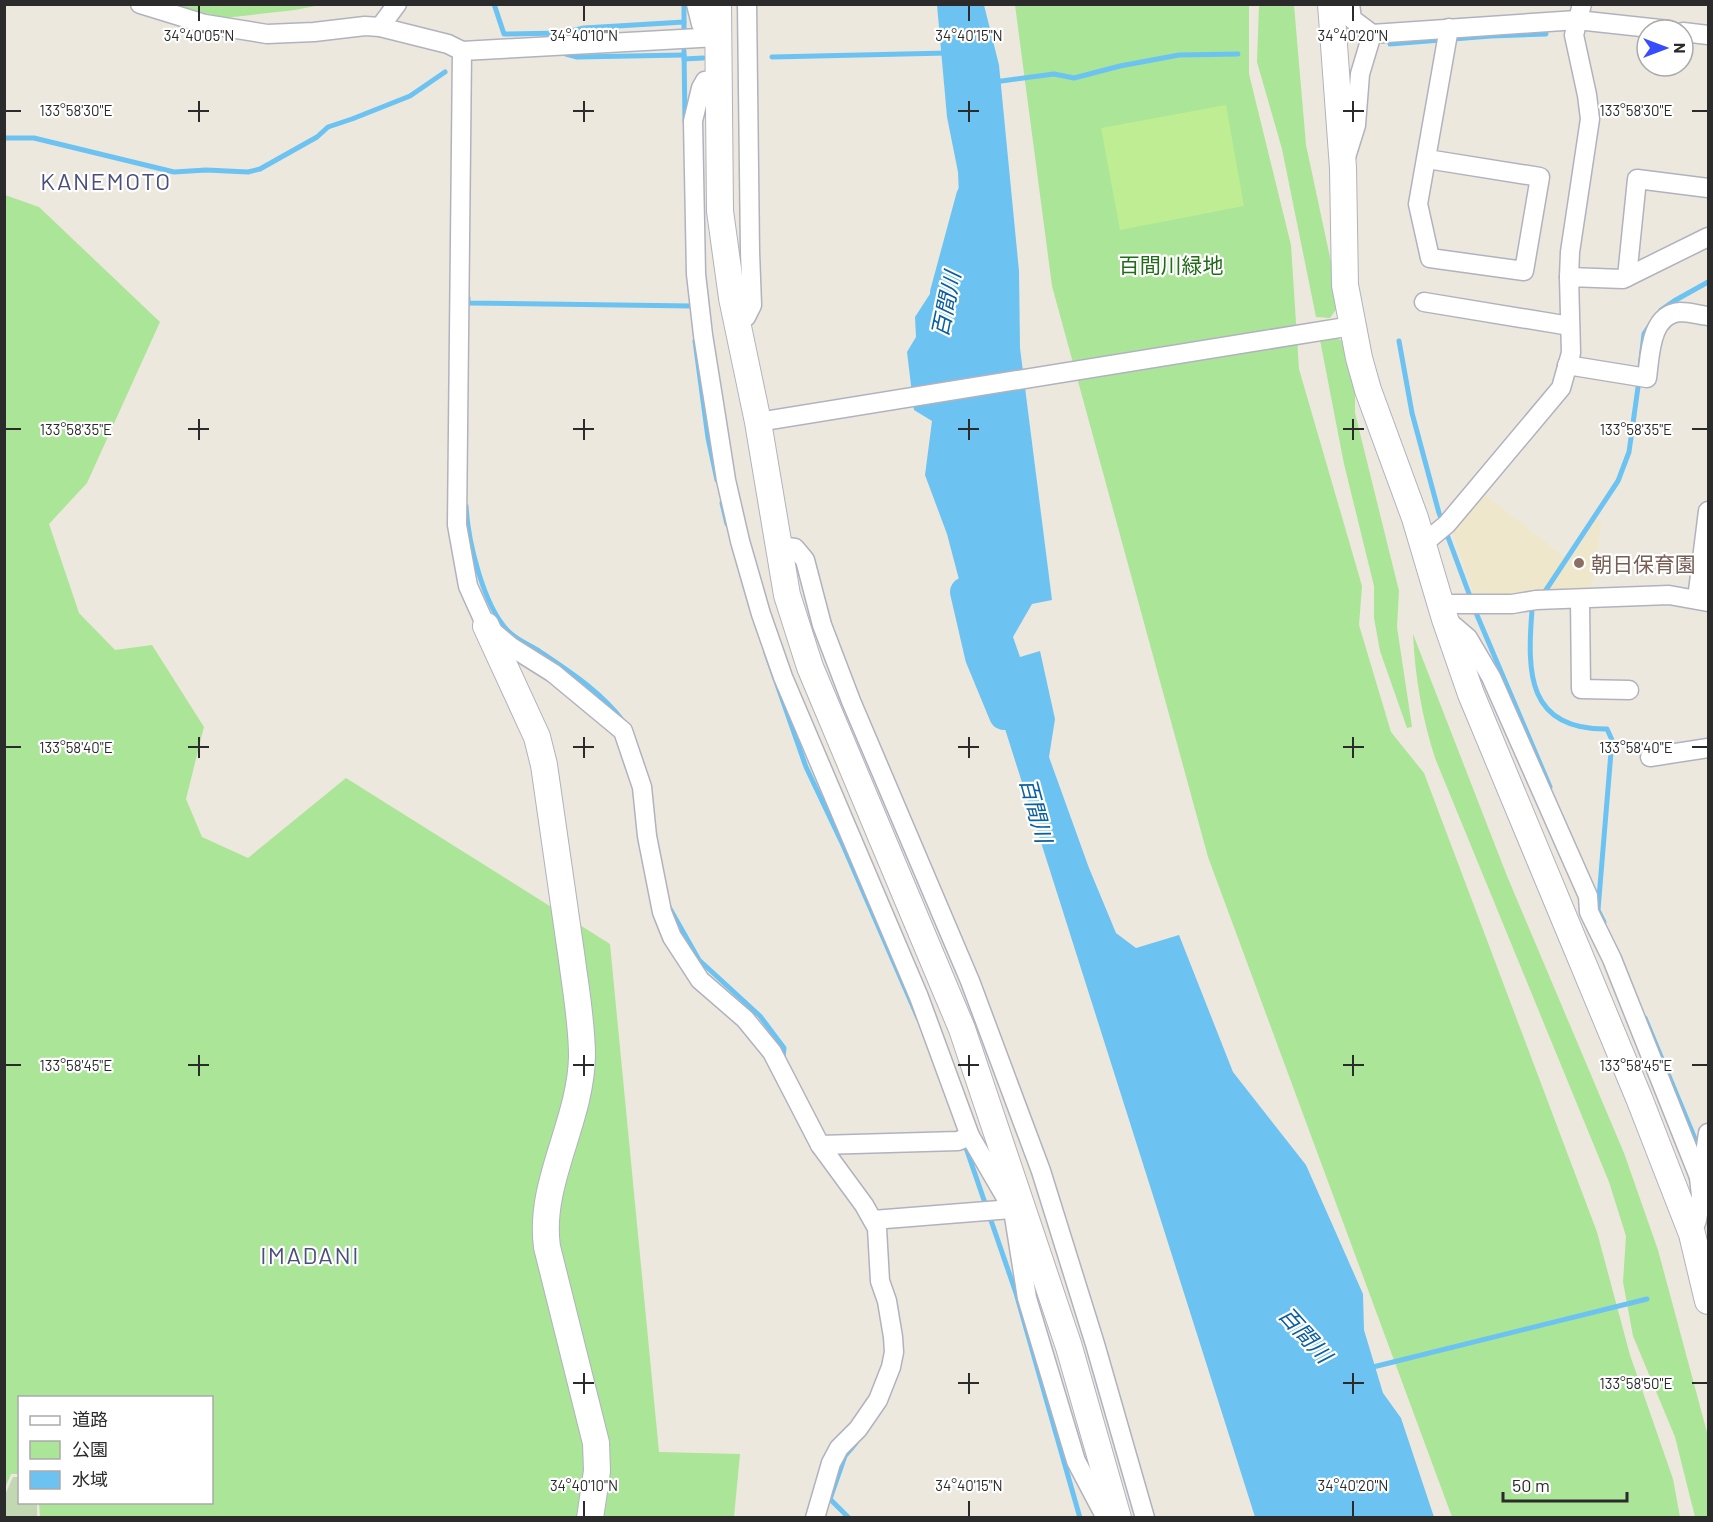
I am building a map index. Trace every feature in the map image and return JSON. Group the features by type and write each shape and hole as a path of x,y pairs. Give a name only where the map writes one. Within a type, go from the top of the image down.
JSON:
{"street":[{"path":"140,4 206,24 267,34 314,33 364,26 380,27 448,44 462,51 714,37"},
{"path":"380,27 397,4"},
{"path":"696,4 701,24 714,37"},
{"path":"718,4 714,37 718,79 720,211 737,322 767,420 779,546 787,595 810,667 962,1029 1018,1209 1069,1347 1118,1518"},
{"path":"737,322 746,317 752,305 747,4"},
{"path":"1340,9 1372,34 1448,37 1579,12 1615,23 1635,26"},
{"path":"1340,9 1346,327 1368,390 1437,533 1443,612 1471,694 1639,1098 1692,1234 1708,1301"},
{"path":"1437,533 1561,388 1571,353 1570,252 1590,119 1574,35 1579,12"},
{"path":"1343,168 1356,124 1360,74 1372,34"},
{"path":"1427,159 1540,177 1524,271 1430,258 1418,204 1448,37"},
{"path":"462,51 457,525 468,586 537,737 544,765 576,994 582,1054 580,1089 547,1204 544,1227 596,1443 595,1499 590,1518"},
{"path":"718,79 705,81 701,88 693,121 696,274 703,335 726,480 761,614 783,677 919,997 965,1138 1018,1209 1027,1298 1076,1461 1106,1518"},
{"path":"1627,277 1637,179 1708,188"},
{"path":"1569,277 1623,279 1708,237"},
{"path":"1424,302 1570,326"},
{"path":"1567,365 1647,378 1659,324 1679,312 1708,316"},
{"path":"767,420 1346,327"},
{"path":"1443,612 1473,604 1512,604 1541,600 1669,595 1703,600 1708,511"},
{"path":"779,546 795,548 805,560 822,625 970,981 1041,1171 1146,1518"},
{"path":"1580,599 1581,688 1629,690"},
{"path":"1443,612 1468,638 1491,677 1588,896 1589,912 1703,1165"},
{"path":"486,626 510,646 553,673 623,731 642,787 647,836 662,912 672,937 700,980 744,1019 772,1052 820,1145 877,1228 880,1281 887,1302 894,1352 888,1376 878,1400 858,1429 839,1448 831,1463 815,1518"},
{"path":"1650,757 1708,748"},
{"path":"1692,1234 1701,1196 1708,1133"},
{"path":"820,1145 965,1138"},
{"path":"873,1220 1018,1209"}],"shaded area":[{"path":"1482,492 1570,561 1596,519 1602,520 1591,592 1549,592 1541,589 1536,596 1475,598 1451,529"}],"green space":[{"path":"175,4 320,5 224,18"},
{"name":"百間川緑地","path":"1015,5 1249,5 1249,74 1291,245 1299,369 1362,586 1359,625 1391,732 1424,773 1597,1232 1630,1355 1673,1479 1680,1517 1452,1517 1208,857 1052,286"},
{"path":"1259,5 1294,5 1306,145 1340,304 1330,318 1316,317 1282,149 1257,62"},
{"path":"1226,105 1244,206 1120,230 1101,128"},
{"path":"5,195 39,207 160,322 87,483 49,524 79,613 115,650 152,645 204,727 186,799 202,837 248,858 346,778 610,944 659,1452 740,1454 734,1517 40,1517 39,1504 213,1504 213,1396 18,1396 18,1474 11,1474 5,1488"},
{"path":"1335,337 1348,344 1355,372 1355,413 1399,591 1397,627 1412,727 1407,728 1380,651 1374,618 1374,586 1344,464 1320,340"},
{"path":"1413,634 1507,876 1624,1153 1658,1250 1708,1436 1708,1517 1695,1517 1675,1437 1633,1336 1623,1282 1626,1236 1609,1182 1435,758 1420,697"},
{"path":"13,1477 18,1477 18,1504 37,1504 37,1517 5,1517 5,1495"}],"water":[{"path":"937,5 984,5 999,65 1019,271 1020,348 1052,600 1032,604 1013,637 1020,657 1040,651 1055,719 1049,757 1089,868 1116,933 1136,948 1179,935 1233,1072 1306,1165 1363,1294 1364,1330 1383,1393 1401,1418 1434,1517 1255,1517 966,606 947,534 925,475 932,421 914,410 907,352 916,337 915,317 961,246 958,172 947,117"}],"waterway":[{"path":"494,4 504,34 562,33 584,28 684,22"},
{"path":"684,4 684,30"},
{"path":"1390,44 1546,34"},
{"path":"684,51 685,122"},
{"path":"772,57 948,53"},
{"path":"566,54 577,57 684,55"},
{"path":"994,82 1054,74 1074,78 1120,66 1179,55 1238,54"},
{"path":"684,59 703,58"},
{"path":"4,138 34,138 174,172 206,170 248,172 260,169 317,137 328,127 410,96 445,72"},
{"name":"百間川","path":"945,293 971,197"},
{"path":"1661,310 1708,282"},
{"path":"468,298 468,303 692,306"},
{"path":"1640,367 1644,334 1650,325"},
{"path":"695,341 708,438 717,480"},
{"path":"1399,341 1412,413 1439,513 1471,599"},
{"path":"1542,596 1618,481 1629,452 1639,380"},
{"path":"722,503 727,524"},
{"path":"466,506 478,572 499,620 514,637 551,659 594,691 623,721"},
{"name":"百間川","path":"965,592 980,657 1004,715"},
{"path":"1534,606 1530,655 1532,676 1538,694 1547,708 1561,720 1581,727 1607,729 1612,740 1598,910 1604,922"},
{"path":"1474,608 1550,787"},
{"path":"766,653 806,767 843,845 918,1018"},
{"path":"669,907 699,960 760,1016 784,1048 785,1061"},
{"path":"1645,1018 1700,1151"},
{"path":"964,1142 1016,1293 1080,1518"},
{"path":"1369,1368 1647,1299"},
{"path":"849,1518 830,1499 845,1456 856,1443"}],"place":[{"name":"朝日保育園","path":"1579,563"}],"district":[{"name":"KANEMOTO","path":"106,180"},
{"name":"IMADANI","path":"310,1254"}]}
